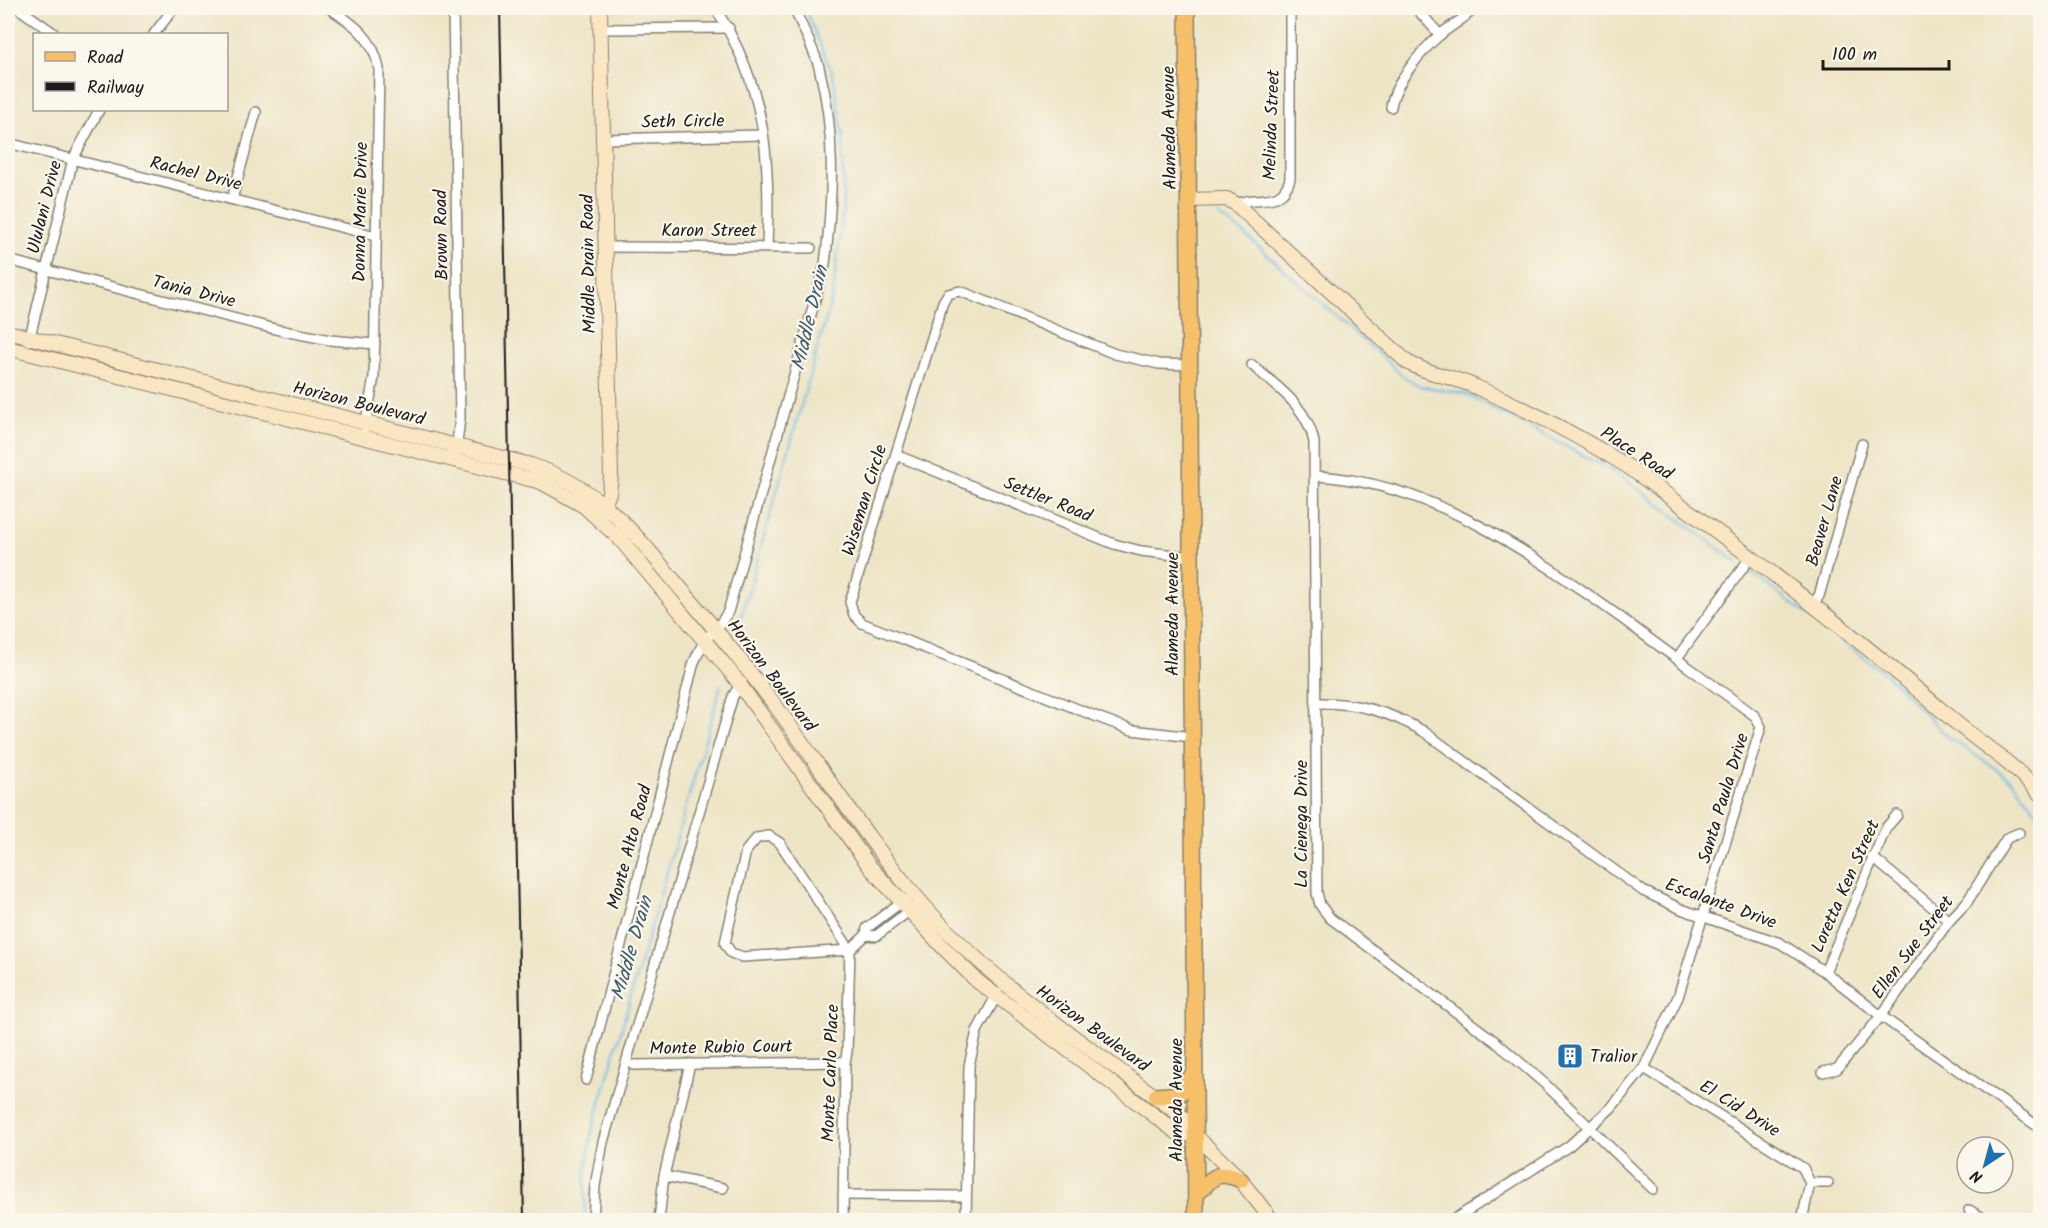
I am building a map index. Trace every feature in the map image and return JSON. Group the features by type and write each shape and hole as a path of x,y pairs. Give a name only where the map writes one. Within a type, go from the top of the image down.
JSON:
{"main road":[{"name":"Middle Drain Road","path":"599,518 611,476 600,8"},
{"name":"Alameda Avenue","path":"1187,8 1196,1221"},
{"path":"1189,200 1227,199 1236,204"},
{"name":"Place Road","path":"1236,204 1407,362 1428,373 1475,386 1600,449 1637,472 1890,664 1948,717 2021,773 2040,795"},
{"name":"Horizon Boulevard","path":"8,332 552,472 605,503 625,522 710,634 740,684 870,867 905,907 976,981 1001,989 1156,1096 1184,1118 1196,1136"},
{"name":"Horizon Boulevard","path":"8,348 541,482 584,506 599,518 750,673 888,865 1001,989 1176,1132 1196,1136"},
{"path":"1156,1096 1180,1094 1195,1070"},
{"path":"1196,1136 1241,1180 1272,1221"},
{"path":"1196,1195 1218,1175 1226,1174 1241,1180"}],"street":[{"path":"18,8 54,33"},
{"path":"155,33 174,8"},
{"name":"Donna Marie Drive","path":"329,8 365,35 377,58 375,344 371,404 362,438"},
{"name":"Brown Road","path":"453,8 460,418 455,461"},
{"path":"716,8 729,28 751,76 768,171 767,247"},
{"name":"Monte Alto Road","path":"586,1080 694,662 710,634 728,612 736,590 825,264 833,162 830,123 818,66 794,8"},
{"name":"Melinda Street","path":"1236,204 1245,199 1272,200 1284,192 1290,179 1290,8"},
{"path":"1416,8 1440,35"},
{"path":"1391,107 1396,88 1401,80 1440,35 1474,8"},
{"path":"601,29 729,28"},
{"name":"Ululani Drive","path":"26,352 73,159 98,111"},
{"path":"232,199 256,112"},
{"name":"Seth Circle","path":"604,139 763,135"},
{"name":"Rachel Drive","path":"8,143 376,236"},
{"name":"Karon Street","path":"606,247 810,248"},
{"name":"Tania Drive","path":"8,260 304,336 375,344"},
{"name":"Wiseman Circle","path":"1191,365 1159,364 1115,354 960,291 954,292 943,302 852,594 851,609 858,620 1132,730 1192,737"},
{"name":"La Cienega Drive","path":"1252,365 1297,404 1308,420 1314,442 1317,893 1324,913 1496,1042 1653,1188"},
{"name":"Beaver Lane","path":"1813,604 1819,596 1862,444"},
{"name":"Settler Road","path":"896,455 1114,544 1141,551 1191,557"},
{"name":"Santa Paula Drive","path":"1316,476 1381,484 1479,525 1550,566 1755,716 1761,727 1678,997 1644,1068 1591,1128 1549,1160 1453,1221"},
{"path":"1677,658 1750,558"},
{"path":"593,1221 595,1186 603,1142 733,696 750,673"},
{"name":"Escalante Drive","path":"1317,703 1366,706 1402,719 1517,798 1627,880 1671,905 1780,943 1825,972 1881,1016 2040,1128"},
{"name":"Loretta Ken Street","path":"1825,972 1872,857 1886,828 1897,815"},
{"name":"Ellen Sue Street","path":"1823,1072 1837,1069 1881,1016 1949,921 1967,902 2007,838 2019,833"},
{"path":"850,950 780,843 769,836 757,838 746,851 725,944 731,953 742,957 850,950 866,935 867,928 905,907 917,897"},
{"path":"1872,857 1949,921"},
{"name":"Monte Carlo Place","path":"843,1221 845,1062 850,950"},
{"path":"966,1221 969,1066 977,1031 1001,989"},
{"name":"Monte Rubio Court","path":"634,1065 845,1062"},
{"path":"659,1221 664,1176 690,1064"},
{"name":"El Cid Drive","path":"1644,1068 1803,1168 1810,1183"},
{"path":"664,1176 723,1188"},
{"path":"1802,1221 1810,1183 1828,1183"},
{"path":"843,1196 966,1197"},
{"path":"1969,1210 1986,1221"}],"waterway":[{"name":"Middle Drain","path":"737,631 833,294 843,208 843,136 833,75 805,8"},
{"path":"1218,215 1242,232 1406,378 1420,386 1466,394 1618,474 1738,563"},
{"path":"1749,571 1885,673 1947,736 2012,780 2040,816"},
{"name":"Middle Drain","path":"585,1220 585,1178 592,1131 721,685"}],"railway":[{"path":"500,8 524,1220"}],"place":[{"name":"Tralior","path":"1570,1056"}]}
